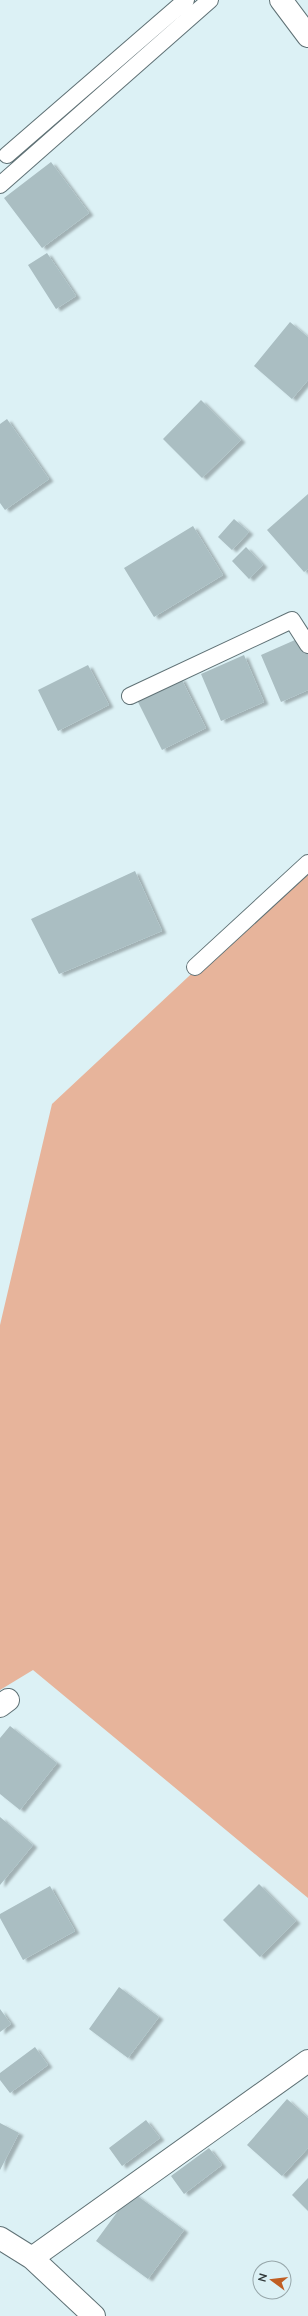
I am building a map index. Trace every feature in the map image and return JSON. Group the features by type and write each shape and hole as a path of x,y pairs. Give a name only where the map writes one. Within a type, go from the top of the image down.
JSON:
{"street":[{"path":"280,0 308,36"},
{"path":"32,2258 308,2061"},
{"path":"0,2238 32,2258 94,2316"}],"lane":[{"path":"7,155 186,0"},
{"path":"0,185 210,0"},
{"path":"130,696 292,620 308,645"},
{"path":"195,967 308,862"}],"shaded area":[{"path":"308,865 308,1898 33,1670 0,1690 0,1325 52,1104"}],"building":[{"path":"51,162 89,213 42,248 4,198"},
{"path":"47,253 76,296 56,309 28,265"},
{"path":"290,322 308,337 308,380 292,399 254,366"},
{"path":"201,400 241,440 202,478 163,439"},
{"path":"7,419 49,479 5,510 0,503 0,424"},
{"path":"308,494 308,569 304,572 267,530"},
{"path":"234,519 249,532 232,550 218,537"},
{"path":"193,526 223,575 154,617 124,568"},
{"path":"246,547 263,565 249,579 232,561"},
{"path":"304,636 308,645 308,690 281,702 261,655"},
{"path":"244,655 264,702 221,721 201,674"},
{"path":"88,665 109,705 58,731 38,690"},
{"path":"181,678 206,728 162,750 137,700"},
{"path":"135,871 162,931 59,974 31,919"},
{"path":"10,1726 57,1763 20,1810 0,1794 0,1738"},
{"path":"0,1817 33,1845 0,1885"},
{"path":"259,1884 296,1921 260,1957 223,1920"},
{"path":"50,1886 75,1931 23,1960 0,1918 0,1914"},
{"path":"119,1987 159,2017 128,2058 89,2029"},
{"path":"0,2009 11,2024 0,2032"},
{"path":"35,2047 48,2065 10,2093 0,2080 0,2073"},
{"path":"287,2099 308,2118 308,2148 282,2176 247,2145"},
{"path":"146,2120 160,2138 122,2166 109,2148"},
{"path":"0,2123 19,2133 0,2170"},
{"path":"209,2148 222,2165 184,2194 171,2176"},
{"path":"308,2178 308,2211 292,2195"},
{"path":"132,2192 184,2230 148,2279 96,2241"}]}
